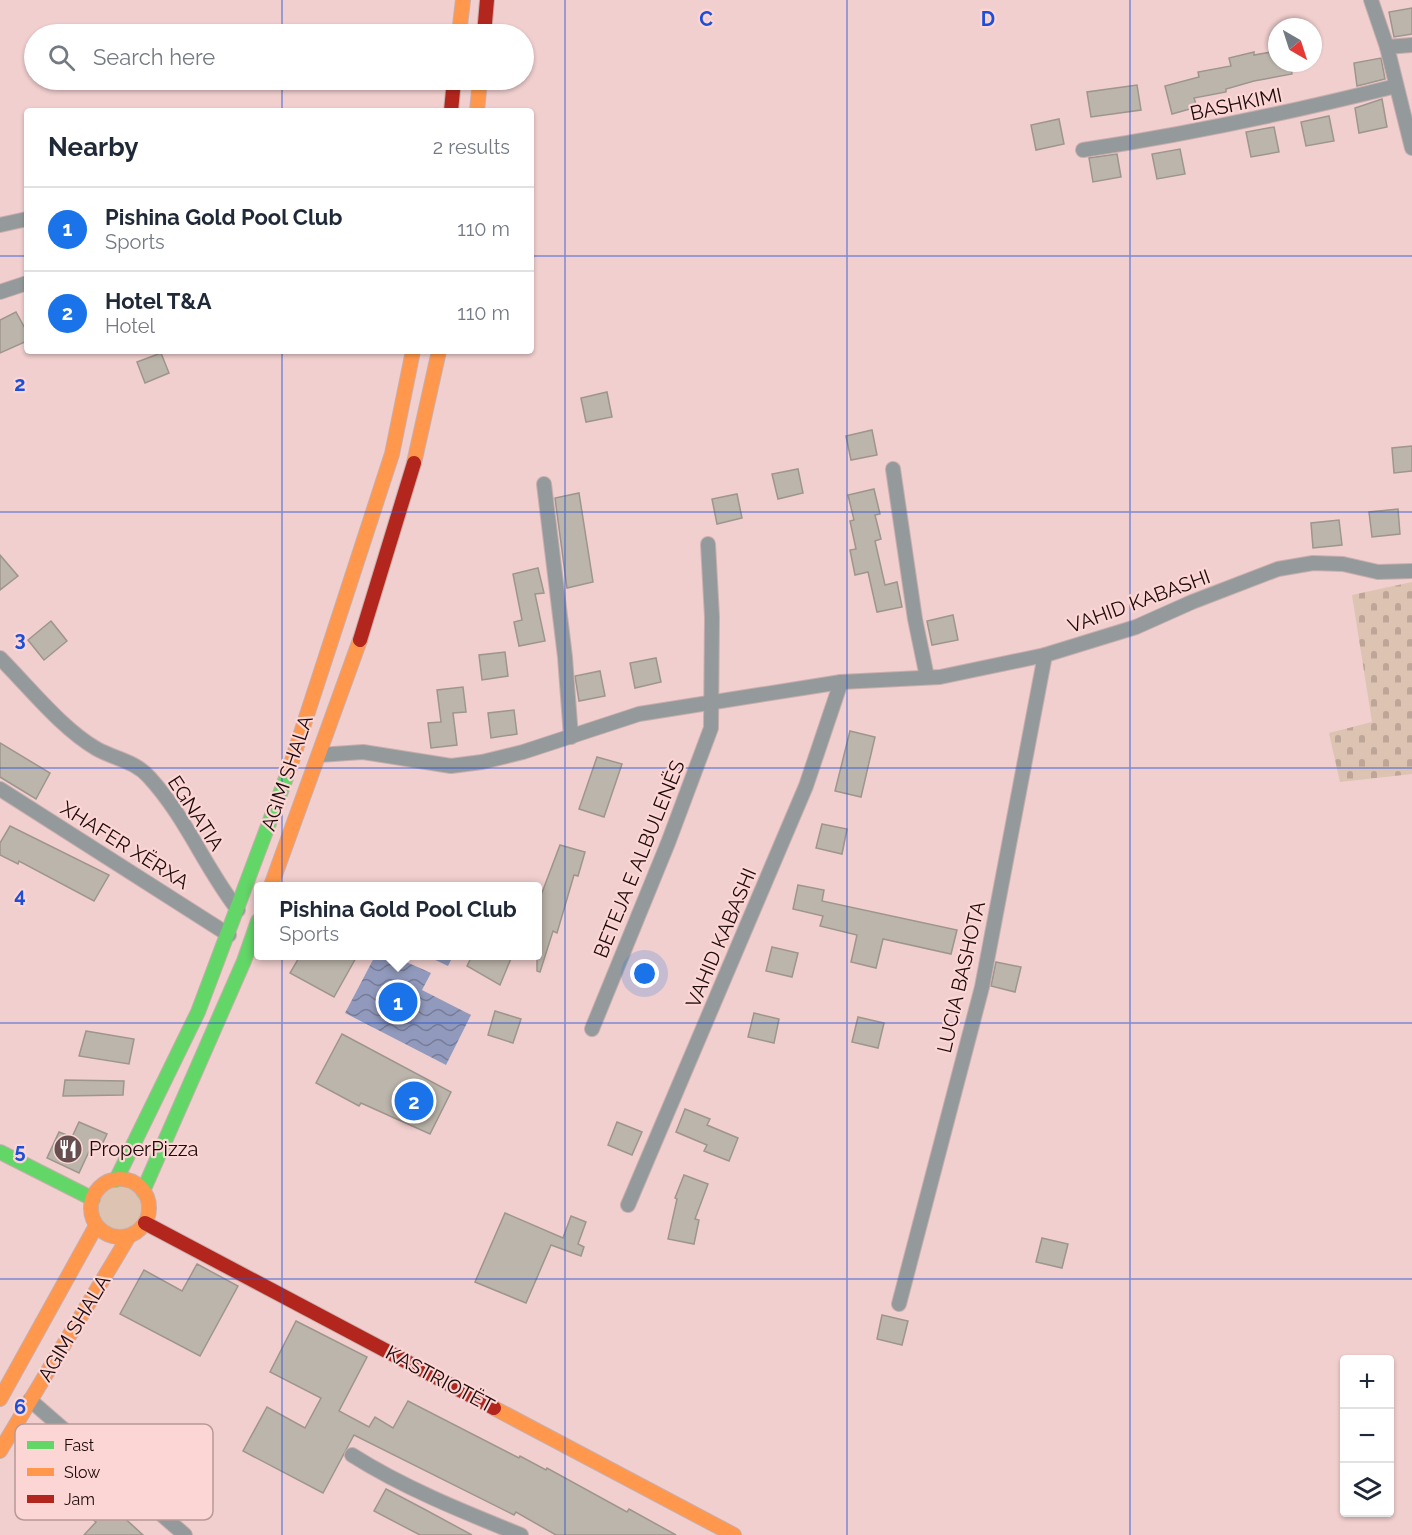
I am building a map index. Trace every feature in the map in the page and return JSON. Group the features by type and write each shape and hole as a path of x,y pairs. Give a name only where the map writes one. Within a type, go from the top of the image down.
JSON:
{"main road":[{"path":"460,24 463,0"},
{"path":"485,24 488,0"},
{"path":"451,108 453,90"},
{"path":"477,108 479,90"},
{"name":"AGIM SHALA","path":"93,1199 98,1190 116,1180 198,1012 229,934 292,760 392,454 412,354"},
{"name":"AGIM SHALA","path":"272,882 398,525 426,418 438,354"},
{"path":"143,1191 244,961 254,932"},
{"path":"0,1152 93,1199 92,1217 96,1226 112,1236 129,1236"},
{"path":"116,1180 133,1182 143,1191 149,1205 145,1223"},
{"name":"AGIM SHALA","path":"16,1424 129,1236 145,1223"},
{"name":"KASTRIOTËT","path":"145,1223 734,1535"},
{"name":"AGIM SHALA","path":"0,1399 96,1226"},
{"name":"AGIM SHALA","path":"0,1451 15,1426"}],"street":[{"path":"1371,0 1387,47 1412,148"},
{"path":"1387,47 1412,45"},
{"name":"BASHKIMI","path":"1083,150 1179,136 1287,114 1396,86"},
{"path":"0,225 24,220"},
{"path":"0,292 24,284"},
{"path":"893,468 915,619 927,677"},
{"path":"544,484 565,657 571,737"},
{"name":"BETEJA E ALBULENËS","path":"592,1029 668,843 711,728 712,616 708,544"},
{"name":"VAHID KABASHI","path":"319,755 363,752 451,766 482,762 571,737 639,714 841,682 927,677 1045,655 1136,627 1278,569 1313,563 1343,564 1378,572 1412,571"},
{"name":"LUCIA BASHOTA","path":"899,1304 982,987 1045,655"},
{"name":"EGNATIA","path":"0,658 73,731 98,749 124,759 148,774 171,804 222,890 238,910"},
{"name":"VAHID KABASHI","path":"628,1205 806,786 841,682"},
{"name":"XHAFER XËRXA","path":"0,789 229,934"},
{"path":"30,1400 58,1424"},
{"path":"352,1455 371,1467 461,1510 521,1535"},
{"path":"168,1520 185,1535"}],"green space":[{"path":"1412,582 1412,774 1340,782 1329,733 1372,722 1352,595"},
{"path":"120,1187 135,1193 141,1208 135,1223 120,1229 105,1223 99,1208 105,1193"}],"water":[{"path":"373,960 404,960 431,973 422,990 471,1015 446,1065 345,1013"},
{"path":"435,960 451,960 448,966"}],"building":[{"path":"1412,8 1412,34 1394,37 1389,12"},
{"path":"1254,52 1254,55 1268,53 1268,72 1292,72 1292,74 1254,81 1226,89 1226,92 1194,98 1197,107 1172,114 1165,86 1199,77 1198,72 1231,66 1229,58"},
{"path":"1381,58 1385,79 1357,86 1354,63"},
{"path":"1137,85 1141,110 1091,117 1087,92"},
{"path":"1382,99 1387,127 1359,133 1355,108"},
{"path":"1329,116 1334,141 1306,146 1301,122"},
{"path":"1059,119 1064,144 1036,150 1031,125"},
{"path":"1274,127 1279,152 1251,157 1246,132"},
{"path":"1180,149 1185,174 1157,179 1152,154"},
{"path":"1117,154 1121,177 1093,182 1089,158"},
{"path":"16,312 24,327 24,342 0,353 0,320"},
{"path":"161,354 169,373 145,383 137,362"},
{"path":"607,392 612,417 586,422 581,398"},
{"path":"872,430 877,455 851,460 846,436"},
{"path":"1412,446 1412,471 1394,473 1392,448"},
{"path":"798,469 803,493 778,499 772,474"},
{"path":"874,489 880,514 875,515 881,539 875,541 885,585 897,582 902,607 877,612 868,572 855,575 850,550 856,549 850,521 854,520 848,495"},
{"path":"579,493 593,582 567,588 555,498"},
{"path":"737,494 742,518 717,524 712,499"},
{"path":"1398,509 1400,534 1372,537 1369,512"},
{"path":"1339,520 1342,545 1313,548 1311,523"},
{"path":"0,555 18,576 0,590"},
{"path":"538,568 544,593 535,594 545,641 519,646 514,622 522,620 513,574"},
{"path":"953,615 958,640 932,645 927,621"},
{"path":"51,621 67,641 44,660 28,640"},
{"path":"505,652 508,676 482,680 479,655"},
{"path":"656,658 661,682 635,688 630,663"},
{"path":"600,671 605,696 579,701 575,676"},
{"path":"463,687 466,712 453,713 457,745 431,748 428,723 441,722 437,690"},
{"path":"514,710 517,734 491,738 488,713"},
{"path":"850,731 875,737 861,797 835,791"},
{"path":"0,743 50,773 36,799 0,777"},
{"path":"597,757 622,764 604,817 579,809"},
{"path":"822,824 847,829 842,854 816,848"},
{"path":"10,826 109,875 94,901 19,861 18,864 0,855 0,843"},
{"path":"560,845 585,852 578,876 574,875 557,933 553,931 540,972 537,971 537,960 542,960 542,893"},
{"path":"798,885 824,890 822,901 957,930 951,954 883,939 876,968 851,962 857,935 820,926 823,916 793,909"},
{"path":"772,947 798,953 792,977 766,971"},
{"path":"298,960 355,960 334,997 290,973"},
{"path":"470,960 510,960 500,985 467,966"},
{"path":"996,962 1021,967 1015,992 991,986"},
{"path":"495,1011 521,1019 513,1043 488,1035"},
{"path":"754,1013 779,1019 774,1043 748,1037"},
{"path":"858,1017 884,1023 878,1048 852,1042"},
{"path":"86,1031 134,1039 129,1064 79,1056"},
{"path":"342,1034 451,1092 430,1134 361,1103 359,1106 316,1083"},
{"path":"65,1080 124,1081 123,1095 63,1096"},
{"path":"685,1109 710,1119 707,1125 738,1138 729,1161 704,1151 707,1145 676,1132"},
{"path":"79,1122 107,1134 100,1149 92,1145 79,1173 47,1158 59,1132 72,1137"},
{"path":"617,1122 642,1132 632,1155 608,1145"},
{"path":"684,1175 708,1184 695,1219 699,1220 694,1244 668,1239 677,1199 675,1198"},
{"path":"505,1213 563,1238 571,1216 586,1222 578,1244 584,1247 581,1256 551,1245 526,1303 475,1282"},
{"path":"1042,1238 1068,1244 1062,1268 1036,1262"},
{"path":"197,1264 238,1286 200,1356 120,1314 144,1270 182,1291"},
{"path":"882,1315 908,1321 902,1345 877,1339"},
{"path":"296,1321 367,1357 339,1411 369,1427 375,1417 393,1428 408,1401 519,1458 520,1456 546,1470 547,1468 627,1512 629,1509 676,1535 556,1535 516,1512 514,1515 354,1435 323,1493 243,1451 267,1407 305,1428 321,1398 270,1372"},
{"path":"386,1489 472,1535 420,1535 374,1511"},
{"path":"94,1520 127,1520 143,1535 84,1535 96,1522"}],"traffic: fast":[{"path":"116,1180 198,1012 289,770"},
{"path":"143,1191 244,961 254,932"},
{"path":"0,1152 93,1199"}],"traffic: slow":[{"path":"460,24 463,0"},
{"path":"477,108 479,90"},
{"path":"289,770 392,454 412,354"},
{"path":"414,463 438,354"},
{"path":"272,882 360,640"},
{"path":"120,1179 131,1181 144,1192 149,1208 147,1219 136,1232 120,1237 109,1235 96,1224 91,1208 93,1197 104,1184 120,1179"},
{"path":"0,1399 96,1226"},
{"path":"16,1424 129,1236"},
{"path":"494,1408 734,1535"},
{"path":"0,1451 15,1426"}],"traffic: jam":[{"path":"485,24 487,0"},
{"path":"451,108 453,90"},
{"path":"360,640 414,463"},
{"path":"145,1223 494,1408"}],"place":[{"name":"Pishina Gold Pool Club","path":"398,1002"},
{"name":"Hotel T&A","path":"414,1101"},
{"name":"ProperPizza","path":"68,1149"}]}
